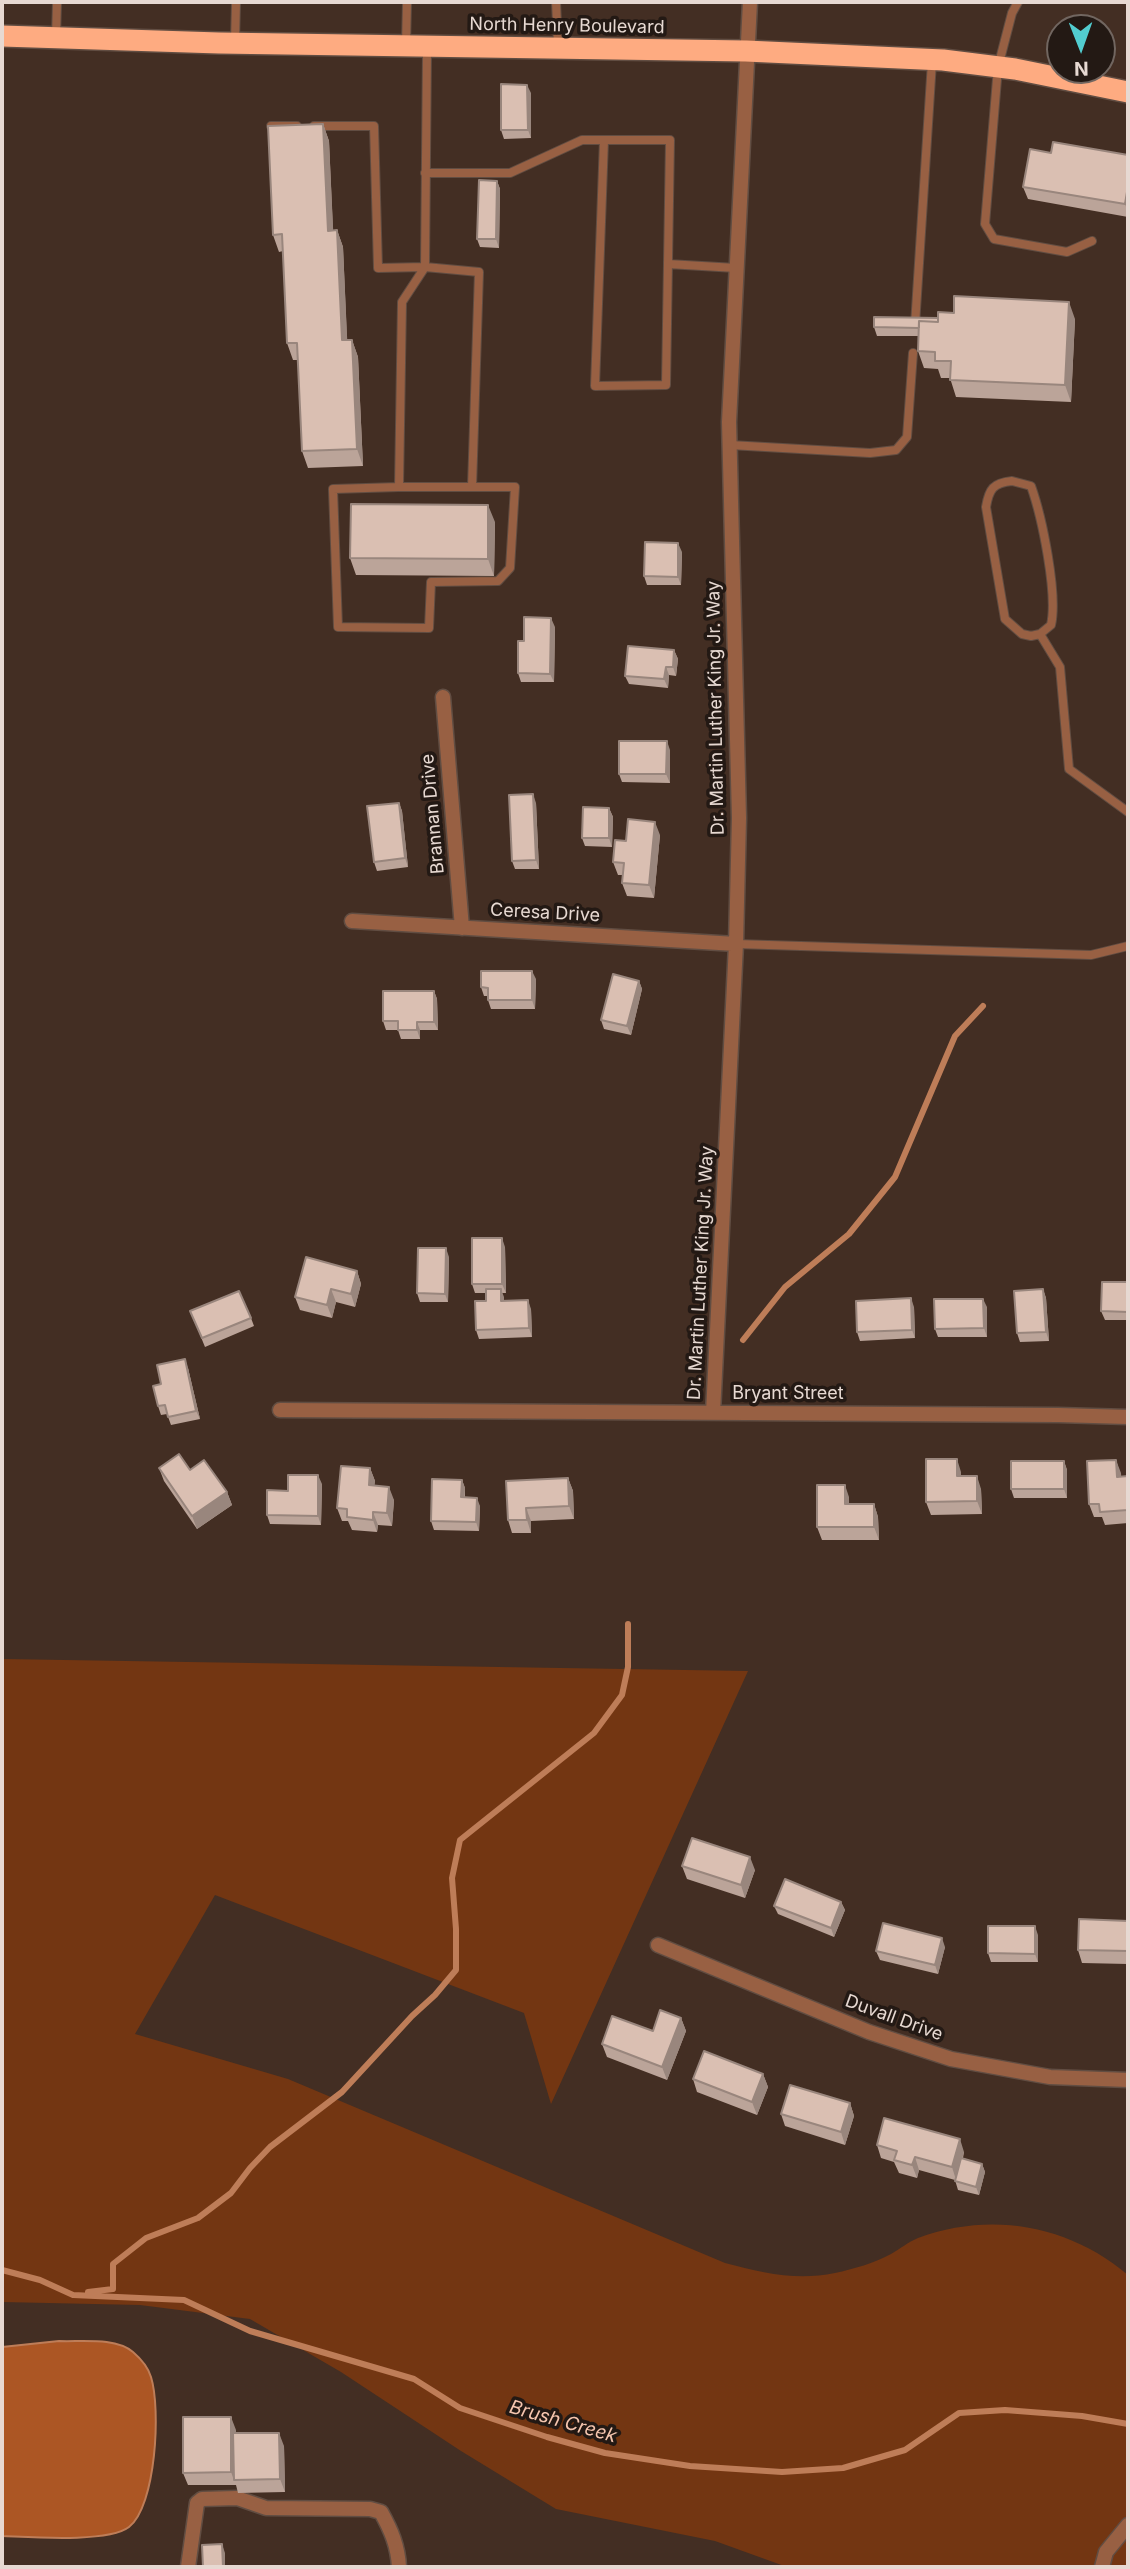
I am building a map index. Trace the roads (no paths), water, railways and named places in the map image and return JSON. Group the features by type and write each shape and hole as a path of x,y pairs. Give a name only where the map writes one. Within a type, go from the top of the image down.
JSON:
{"highway":[{"name":"North Henry Boulevard","path":"2,36 746,51 932,60 998,67 1128,92"}],"street":[{"name":"Dr. Martin Luther King Jr. Way","path":"713,1413 736,944 739,818 730,446 750,2"},
{"name":"Brannan Drive","path":"443,697 462,928"},
{"name":"Ceresa Drive","path":"352,921 736,944"},
{"name":"Bryant Street","path":"280,1410 1058,1415 1128,1418"},
{"name":"Duvall Drive","path":"658,1945 869,2032 951,2059 1050,2077 1128,2080"},
{"path":"188,2567 197,2503 202,2499 237,2498 266,2508 370,2509 381,2512 398,2550 399,2567"},
{"path":"1102,2567 1106,2552 1128,2525"}],"lane":[{"path":"56,37 57,2"},
{"path":"235,42 236,2"},
{"path":"399,487 402,302 425,267 425,173 416,46 407,2"},
{"path":"556,2 558,48"},
{"path":"1018,2 1012,13 998,67 985,224 994,239 1067,252 1092,241"},
{"path":"915,325 932,60"},
{"path":"271,125 374,126 378,268 425,267 479,272 472,487"},
{"path":"425,173 510,173 582,140 604,140 670,140 666,386 595,386 604,140"},
{"path":"668,264 736,268"},
{"path":"730,446 870,453 896,450 907,437 913,353"},
{"path":"1021,482 1031,486 1035,497 1054,610 1051,625 1040,634 1022,634 1005,619 986,507 989,491 995,484 1021,482"},
{"path":"515,486 510,568 498,581 431,582 429,628 338,627 333,489 399,487 515,486"},
{"path":"1040,634 1060,667 1069,769 1128,812"},
{"path":"736,944 1091,955 1128,946"}],"waterway":[{"path":"743,1340 785,1287 849,1234 895,1177 955,1036 983,1006"},
{"path":"88,2292 113,2289 113,2264 146,2238 198,2218 231,2193 270,2147 342,2092 456,1970 452,1878 460,1840 594,1733 622,1695 628,1667 628,1624"},
{"name":"Brush Creek","path":"2,2270 40,2280 73,2295 184,2300 250,2331 414,2379 460,2408 547,2437 605,2453 690,2466 782,2472 843,2468 905,2450 959,2413 1005,2410 1082,2416 1128,2424"}]}
